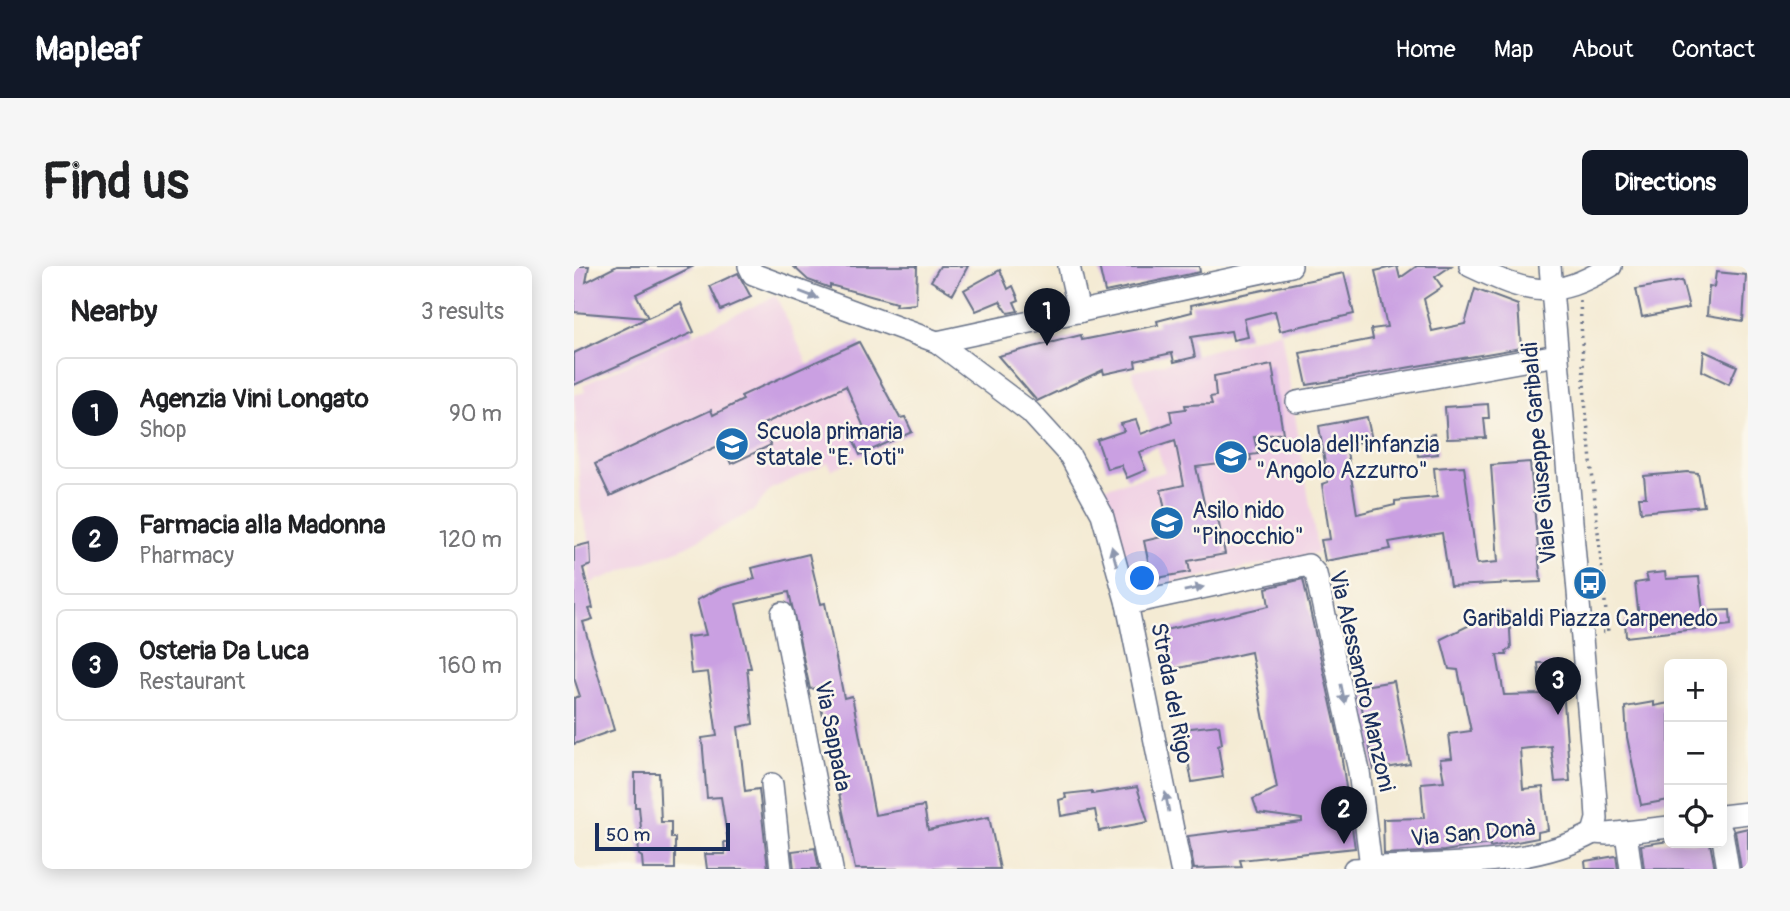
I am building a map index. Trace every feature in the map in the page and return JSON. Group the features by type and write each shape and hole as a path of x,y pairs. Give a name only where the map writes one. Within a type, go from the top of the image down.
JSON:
{"street":[{"name":"Strada del Rigo","path":"749,266 753,274 937,342 1048,429 1070,456 1090,487 1102,514 1127,604 1181,869"},
{"path":"1069,266 1079,312"},
{"path":"937,342 1291,266"},
{"path":"1470,266 1509,285 1552,292 1579,283 1611,266"},
{"name":"Viale Giuseppe Garibaldi","path":"1549,266 1597,819 1592,833"},
{"path":"1297,402 1557,355"},
{"name":"Via Alessandro Manzoni","path":"1127,604 1308,565 1316,574 1356,759 1362,868"},
{"name":"Via Sappada","path":"782,613 832,869"},
{"path":"772,784 781,869"},
{"path":"1727,815 1748,813"},
{"path":"1592,833 1626,833 1664,828"},
{"name":"Via San Donà","path":"1362,868 1530,856 1573,845 1592,833"},
{"path":"1626,833 1631,869"},
{"path":"1725,848 1728,869"}],"path":[{"path":"1579,283 1585,401 1608,632 1581,635"}],"shaded area":[{"name":"Scuola primaria statale \"E. Toti\"","path":"776,296 808,365 859,342 900,418 905,417 912,432 832,470 828,463 771,489 753,511 681,549 590,583 590,543 581,509 574,395 585,392 583,385"},
{"name":"Scuola dell'infanzia \"Angolo Azzurro\"","path":"1281,331 1318,553 1131,591 1118,531 1098,489 1165,472 1132,372"}],"building":[{"path":"574,266 589,266 586,282 617,266 694,266 636,294 648,318 681,303 694,332 574,385 574,353 647,318 574,312"},
{"path":"793,266 917,266 916,304 895,306 896,303 830,285 830,288 808,280"},
{"path":"940,266 968,266 953,294 931,281"},
{"path":"1099,266 1199,266 1200,272 1105,292"},
{"path":"1397,266 1400,278 1417,266 1451,266 1435,277 1442,287 1424,299 1432,331 1465,324 1475,289 1518,305 1521,348 1307,385 1300,353 1373,339 1371,329 1387,327 1375,271"},
{"path":"1000,270 1008,289 1013,286 1019,300 1014,302 1018,311 1008,313 1000,301 976,311 964,290"},
{"path":"1716,272 1746,275 1743,321 1707,315 1709,286 1714,287"},
{"path":"738,273 751,297 721,310 710,286"},
{"path":"1344,273 1354,314 1280,331 1275,311 1244,319 1248,337 1233,340 1231,331 1191,337 1195,357 1174,362 1172,353 1135,361 1136,367 1104,374 1103,370 1037,401 998,356 1081,335 1082,340 1158,325 1157,321 1192,312 1191,305"},
{"path":"1682,281 1689,308 1642,317 1636,289"},
{"path":"859,342 900,418 905,417 912,432 860,455 853,439 866,432 846,386 761,425 771,445 731,464 722,444 610,496 595,464 711,410 713,415 743,400 741,396"},
{"path":"1704,351 1737,366 1729,384 1702,371"},
{"path":"1272,365 1283,433 1254,437 1258,454 1250,455 1251,460 1196,467 1207,516 1217,514 1225,554 1188,561 1190,572 1152,579 1144,541 1170,535 1161,490 1184,485 1175,440 1139,452 1146,470 1127,478 1121,465 1107,469 1097,440 1124,431 1121,424 1136,420 1141,434 1172,422 1170,411 1186,409 1185,405 1212,404 1210,397 1216,396 1214,376"},
{"path":"1488,404 1489,418 1484,418 1486,438 1447,439 1445,407"},
{"path":"1367,417 1372,440 1346,445 1357,514 1395,505 1395,501 1437,497 1434,468 1464,466 1477,564 1498,562 1491,465 1530,462 1541,582 1450,586 1442,533 1389,542 1391,549 1325,561 1321,540 1330,539 1322,484 1328,482 1319,426"},
{"path":"1434,434 1438,454 1418,456 1415,437"},
{"path":"1698,473 1704,506 1641,512 1639,497 1646,497 1644,476"},
{"path":"590,543 591,565 583,568 593,608 589,609 593,619 583,622 614,730 574,744 574,698 580,696 574,678 574,547"},
{"path":"809,554 821,604 825,603 844,698 852,696 875,815 924,806 928,830 989,817 1000,869 855,869 817,688 810,689 789,592 736,604 751,668 747,668 753,724 738,727 745,791 759,789 768,869 707,869 705,854 725,854 724,842 728,842 721,797 707,798 702,738 717,736 708,672 691,674 687,637 706,635 697,600 718,589 755,579 752,568"},
{"path":"1665,572 1666,579 1699,577 1703,611 1730,610 1731,625 1626,637 1625,620 1639,618 1635,583 1648,581 1646,574"},
{"path":"1303,579 1339,740 1355,848 1240,860 1242,867 1194,869 1188,836 1302,822 1302,819 1258,813 1253,799 1277,788 1251,652 1170,670 1161,631 1269,606 1266,588"},
{"path":"1491,612 1509,612 1511,649 1506,651 1507,655 1497,655 1504,695 1541,694 1538,663 1561,663 1570,781 1555,782 1551,746 1520,749 1523,789 1543,787 1548,830 1538,832 1538,838 1490,847 1490,844 1444,851 1384,854 1383,819 1424,818 1421,783 1444,781 1440,759 1452,758 1449,734 1471,731 1458,670 1449,669 1441,639 1472,624 1471,620 1492,615"},
{"path":"1394,681 1410,764 1374,770 1358,687"},
{"path":"1654,702 1654,706 1664,704 1664,801 1641,805 1627,737 1625,707"},
{"path":"1219,725 1222,744 1218,746 1223,777 1192,782 1182,729"},
{"path":"635,773 659,773 661,822 671,822 671,838 675,838 675,869 643,869 642,857 639,855 638,838 642,839 639,807 635,807"},
{"path":"1137,787 1148,822 1099,831 1095,810 1061,816 1059,800 1066,798 1065,794 1092,791 1092,794"},
{"path":"1748,828 1748,869 1741,869 1735,831"},
{"path":"1664,842 1664,848 1711,848 1715,869 1644,869 1641,845"},
{"path":"815,848 819,869 794,869 792,851"},
{"path":"1616,856 1618,869 1586,869 1585,861"}],"place":[{"name":"Agenzia Vini Longato","path":"1047,346"},
{"name":"Scuola primaria statale \"E. Toti\"","path":"732,444"},
{"name":"Scuola dell'infanzia \"Angolo Azzurro\"","path":"1231,457"},
{"name":"Asilo nido \"Pinocchio\"","path":"1167,523"},
{"name":"Garibaldi Piazza Carpenedo","path":"1590,583"},
{"name":"Osteria Da Luca","path":"1558,715"},
{"name":"Farmacia alla Madonna","path":"1344,844"}]}
